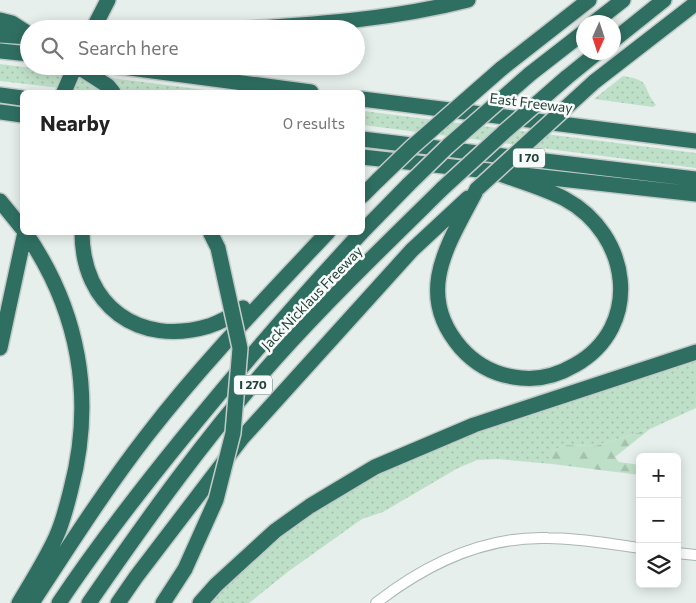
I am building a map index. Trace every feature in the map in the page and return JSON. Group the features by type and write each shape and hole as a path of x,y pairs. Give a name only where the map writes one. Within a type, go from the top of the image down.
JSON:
{"highway":[{"path":"363,20 432,9 468,0"},
{"path":"365,193 412,147 501,69 589,0"},
{"path":"604,15 623,0"},
{"path":"621,34 664,0"},
{"path":"118,603 242,438 412,250 594,82 696,3"},
{"path":"98,20 105,5"},
{"path":"0,20 12,23 20,29"},
{"path":"0,35 20,36"},
{"name":"Jack Nicklaus Freeway","path":"365,229 461,134 530,74 576,38"},
{"path":"0,50 20,53"},
{"name":"Jack Nicklaus Freeway","path":"89,603 166,493 274,361 308,323 442,188 588,60"},
{"path":"65,90 72,75"},
{"path":"90,75 111,90"},
{"path":"183,75 296,90"},
{"path":"0,96 20,98"},
{"name":"East Freeway","path":"365,99 696,141"},
{"path":"0,112 20,114"},
{"name":"I 70","path":"365,139 696,179"},
{"path":"365,157 696,194"},
{"path":"477,189 446,247 439,271 438,304 447,328 467,355 482,366 505,376 541,378 568,370 594,352 615,320 621,290 616,258 602,231 565,199 497,173"},
{"path":"0,201 20,226"},
{"path":"0,348 24,235"},
{"path":"19,603 57,535 78,463 82,425 82,382 67,312 56,285 27,235"},
{"path":"82,235 84,258 88,271 94,287 102,299 119,315 134,323 153,329 172,331 212,325 254,302 289,273"},
{"path":"163,603 185,569 216,500 233,434 240,348 218,248 212,235"},
{"path":"32,603 74,538 147,435 230,337 325,235"},
{"name":"Jack Nicklaus Freeway","path":"59,603 146,483 200,416 255,351 359,235"},
{"path":"200,603 216,585 275,531 310,506 375,467 474,425 696,352"}],"street":[{"path":"376,603 399,585 428,569 458,553 480,547 526,538 548,538 636,548"},
{"path":"681,553 696,555"}],"green space":[{"path":"0,64 20,67 20,75 87,75 205,90 77,90 0,81"},
{"path":"623,76 642,82 656,105 653,107 594,99"},
{"path":"365,111 696,153 696,168 365,125"},
{"path":"696,361 696,408 650,429 595,446 565,445 548,453 552,464 497,459 477,460 458,468 383,512 362,519 289,571 249,603 205,603 296,520 388,468 432,448"},
{"path":"650,429 615,457 619,462 636,464 636,474 552,464 547,453 565,445 595,446"}]}
